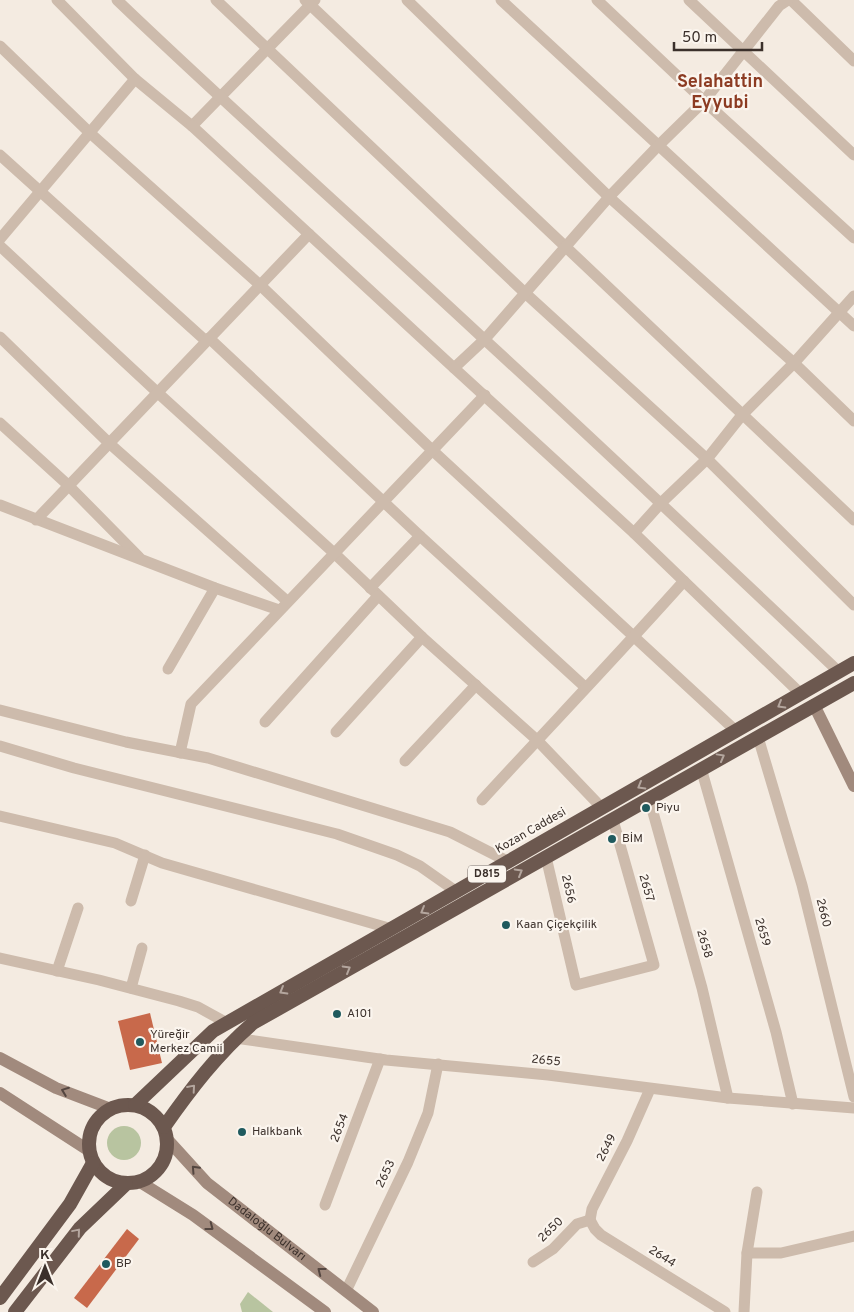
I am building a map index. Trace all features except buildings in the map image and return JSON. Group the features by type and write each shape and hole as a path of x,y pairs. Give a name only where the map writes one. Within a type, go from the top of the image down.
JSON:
{"highway":[{"name":"Kozan Caddesi","path":"135,1105 213,1031 854,663"},
{"name":"D815","path":"166,1133 187,1094 235,1038 253,1023 854,683"},
{"path":"0,1298 70,1204 90,1156 89,1137 93,1126 100,1116 110,1109 123,1105 135,1105 147,1109 157,1117 166,1133 167,1153 162,1166 152,1176 133,1183 80,1228 16,1312"},
{"path":"90,1156 101,1174 113,1181 133,1183"}],"main road":[{"path":"814,705 853,780"},
{"path":"0,1058 56,1088 110,1109"},
{"path":"0,1093 90,1156"},
{"name":"Dadaloğlu Bulvarı","path":"166,1133 207,1183 373,1312"},
{"path":"133,1183 193,1215 325,1312"}],"street":[{"path":"57,0 135,79 192,126 485,395 634,533 801,694"},
{"path":"117,0 219,97 485,339 839,672"},
{"path":"216,0 524,292 707,459 854,605"},
{"path":"407,0 609,197 794,362 854,421"},
{"path":"501,0 854,326"},
{"path":"597,0 854,238"},
{"path":"689,0 854,155"},
{"path":"454,368 485,339 524,292 609,197 704,101 779,6 790,0 854,61"},
{"path":"192,126 310,2 742,416 854,520"},
{"path":"0,46 90,133 260,285 432,450 736,731"},
{"path":"0,239 135,79"},
{"path":"0,155 207,340 585,687"},
{"path":"36,520 308,234"},
{"path":"0,246 537,740 602,808"},
{"path":"634,533 661,503 707,459 742,416 854,296"},
{"path":"0,337 110,444 283,606"},
{"path":"180,752 191,704 485,395"},
{"path":"0,423 68,485 142,560"},
{"path":"0,505 215,588 283,606"},
{"path":"265,722 420,536"},
{"path":"482,800 684,581"},
{"path":"168,669 215,588"},
{"path":"336,732 422,636"},
{"path":"405,760 476,685"},
{"path":"0,710 126,742 217,761 450,832 509,862"},
{"name":"2660","path":"758,737 802,885 854,1097"},
{"path":"0,746 74,768 337,834 420,866 457,892"},
{"name":"2659","path":"701,768 776,1032 793,1104"},
{"name":"2658","path":"649,798 702,988 728,1098"},
{"path":"0,816 115,843 162,863 392,928"},
{"name":"2657","path":"576,985 654,965 612,820"},
{"path":"131,901 145,855"},
{"name":"2656","path":"546,857 576,985"},
{"path":"57,971 78,908"},
{"path":"131,988 142,948"},
{"path":"0,958 131,988 198,1007 227,1023"},
{"name":"2655","path":"235,1038 380,1059 638,1085 650,1089 728,1098 854,1108"},
{"name":"2654","path":"325,1205 380,1059"},
{"name":"2653","path":"346,1291 408,1162 428,1113 438,1064"},
{"name":"2649","path":"590,1220 592,1209 624,1147 650,1089"},
{"path":"744,1312 747,1253 757,1192"},
{"name":"2650","path":"533,1262 553,1249 577,1224 590,1220"},
{"name":"2644","path":"590,1220 594,1229 601,1235 725,1312"},
{"path":"747,1253 781,1253 854,1236"}],"green space":[{"path":"124,1126 136,1131 141,1143 136,1155 124,1160 112,1155 107,1143 112,1131"},
{"path":"248,1292 273,1312 242,1312 240,1304"}],"place":[{"name":"Piyu","path":"646,808"},
{"name":"BİM","path":"612,839"},
{"name":"Kaan Çiçekçilik","path":"506,925"},
{"name":"A101","path":"337,1014"},
{"name":"Yüreğir Merkez Camii","path":"140,1042"},
{"name":"Halkbank","path":"242,1132"},
{"name":"BP","path":"106,1264"}],"district":[{"name":"Selahattin Eyyubi","path":"720,92"}]}
